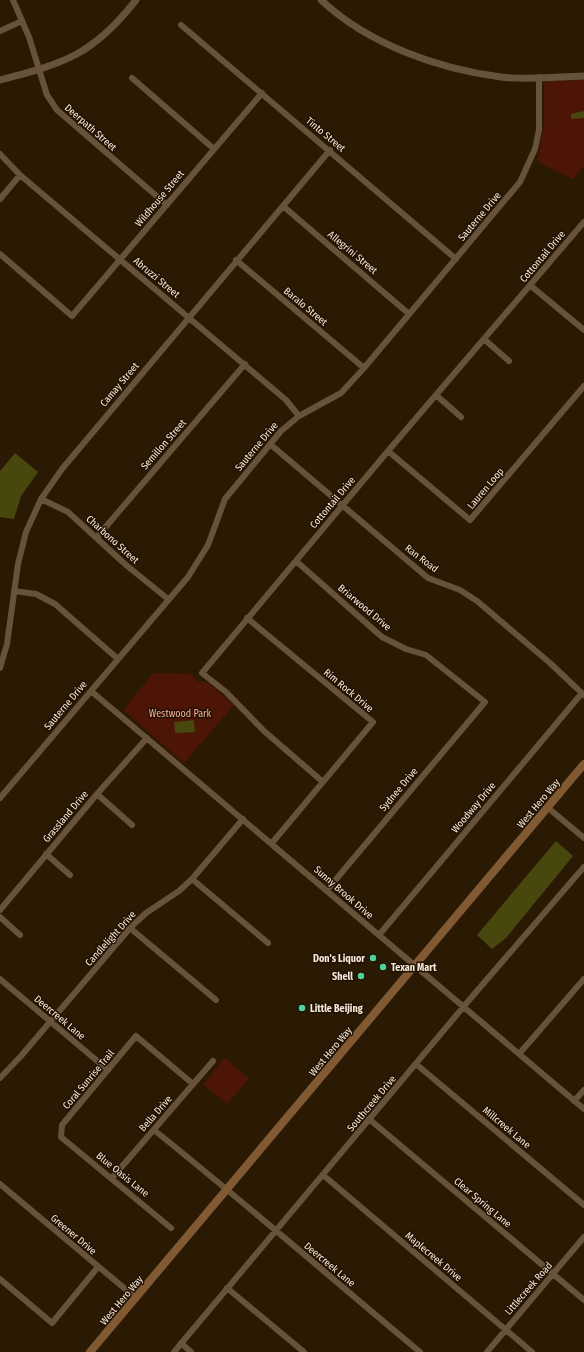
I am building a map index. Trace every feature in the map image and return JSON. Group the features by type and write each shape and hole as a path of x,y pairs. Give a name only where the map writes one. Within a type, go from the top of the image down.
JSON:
{"main road":[{"name":"West Hero Way","path":"90,1352 416,966 584,764"}],"street":[{"name":"Deerpath Street","path":"13,0 30,37 47,95 57,110 166,205"},
{"path":"0,80 66,60 91,46 120,20 136,0"},
{"path":"321,0 348,21 380,40 437,64 502,77 584,76"},
{"path":"0,31 22,21"},
{"name":"Tinto Street","path":"181,25 330,150 456,259"},
{"name":"Sauterne Drive","path":"0,797 188,577 208,545 225,499 270,444 281,431 299,416 341,393 364,368 520,182 529,164 539,130 539,77"},
{"path":"132,78 214,149"},
{"name":"Wildhouse Street","path":"0,254 72,316 262,93"},
{"name":"Camay Street","path":"0,668 7,644 14,591 26,532 41,499 62,469 188,317 330,150"},
{"name":"Abruzzi Street","path":"0,154 20,175 245,364 286,400 299,416"},
{"path":"0,198 20,175"},
{"name":"Allegrini Street","path":"283,206 409,314"},
{"name":"Cottontail Drive","path":"323,782 264,731 230,696 202,673 342,505 531,286 584,222"},
{"path":"578,229 584,234"},
{"name":"Baralo Street","path":"236,260 364,368"},
{"path":"531,286 584,330"},
{"path":"484,339 509,361"},
{"name":"Semillon Street","path":"97,537 245,364"},
{"name":"Lauren Loop","path":"388,451 470,520 584,386"},
{"path":"436,395 461,417"},
{"name":"Ran Road","path":"270,444 428,578 460,590 477,601 550,663 583,694"},
{"name":"Charbono Street","path":"41,499 68,512 126,565 168,599"},
{"name":"Briarwood Drive","path":"296,561 382,637 406,649 426,655 485,702"},
{"path":"14,591 36,594 51,601 118,659"},
{"name":"Rim Rock Drive","path":"247,618 373,722 272,843"},
{"name":"Sunny Brook Drive","path":"91,691 328,890 464,1008 584,1109"},
{"name":"Woodway Drive","path":"379,935 583,694"},
{"name":"Sydnee Drive","path":"328,890 485,702"},
{"name":"Grassland Drive","path":"0,910 96,794 147,738"},
{"path":"96,794 132,825"},
{"path":"547,807 584,838"},
{"name":"Candlelight Drive","path":"0,1078 51,1022 130,928 146,913 179,891 192,879 243,819"},
{"path":"46,854 70,875"},
{"name":"Southcreek Drive","path":"174,1352 274,1231 584,867"},
{"path":"192,879 268,943"},
{"path":"0,917 20,935"},
{"path":"130,928 216,1000"},
{"name":"Deercreek Lane","path":"0,979 108,1070"},
{"path":"519,1054 584,979"},
{"name":"Coral Sunrise Trail","path":"61,1137 60,1132 62,1125 136,1036 193,1084"},
{"name":"Bella Drive","path":"112,1178 214,1061"},
{"name":"Millcreek Lane","path":"416,1064 584,1205"},
{"path":"574,1101 584,1090"},
{"name":"Clear Spring Lane","path":"370,1119 584,1300"},
{"name":"Deercreek Lane","path":"154,1130 228,1189 274,1231 420,1352"},
{"name":"Blue Oasis Lane","path":"61,1137 171,1228"},
{"name":"Maplecreek Drive","path":"323,1175 532,1352"},
{"name":"Greener Drive","path":"0,1184 136,1298"},
{"name":"Littlecreek Road","path":"487,1352 584,1238"},
{"path":"0,1279 52,1323 98,1267"},
{"path":"227,1288 304,1352"},
{"path":"181,1344 191,1352"}],"green space":[{"path":"584,80 584,166 573,179 537,162 544,124 544,85 547,81"},
{"name":"Westwood Park","path":"153,673 191,674 196,681 207,682 234,705 184,763 123,710"},
{"path":"225,1058 249,1079 227,1104 203,1084"}],"shaded area":[{"path":"584,111 584,118 571,119 571,114"},
{"path":"15,453 38,472 21,496 14,519 0,517 0,471"},
{"path":"194,720 195,732 175,733 174,722"},
{"path":"556,841 573,856 506,938 492,949 477,935"}],"place":[{"name":"Don's Liquor","path":"373,958"},
{"name":"Texan Mart","path":"383,967"},
{"name":"Shell","path":"361,976"},
{"name":"Little Beijing","path":"302,1008"}]}
